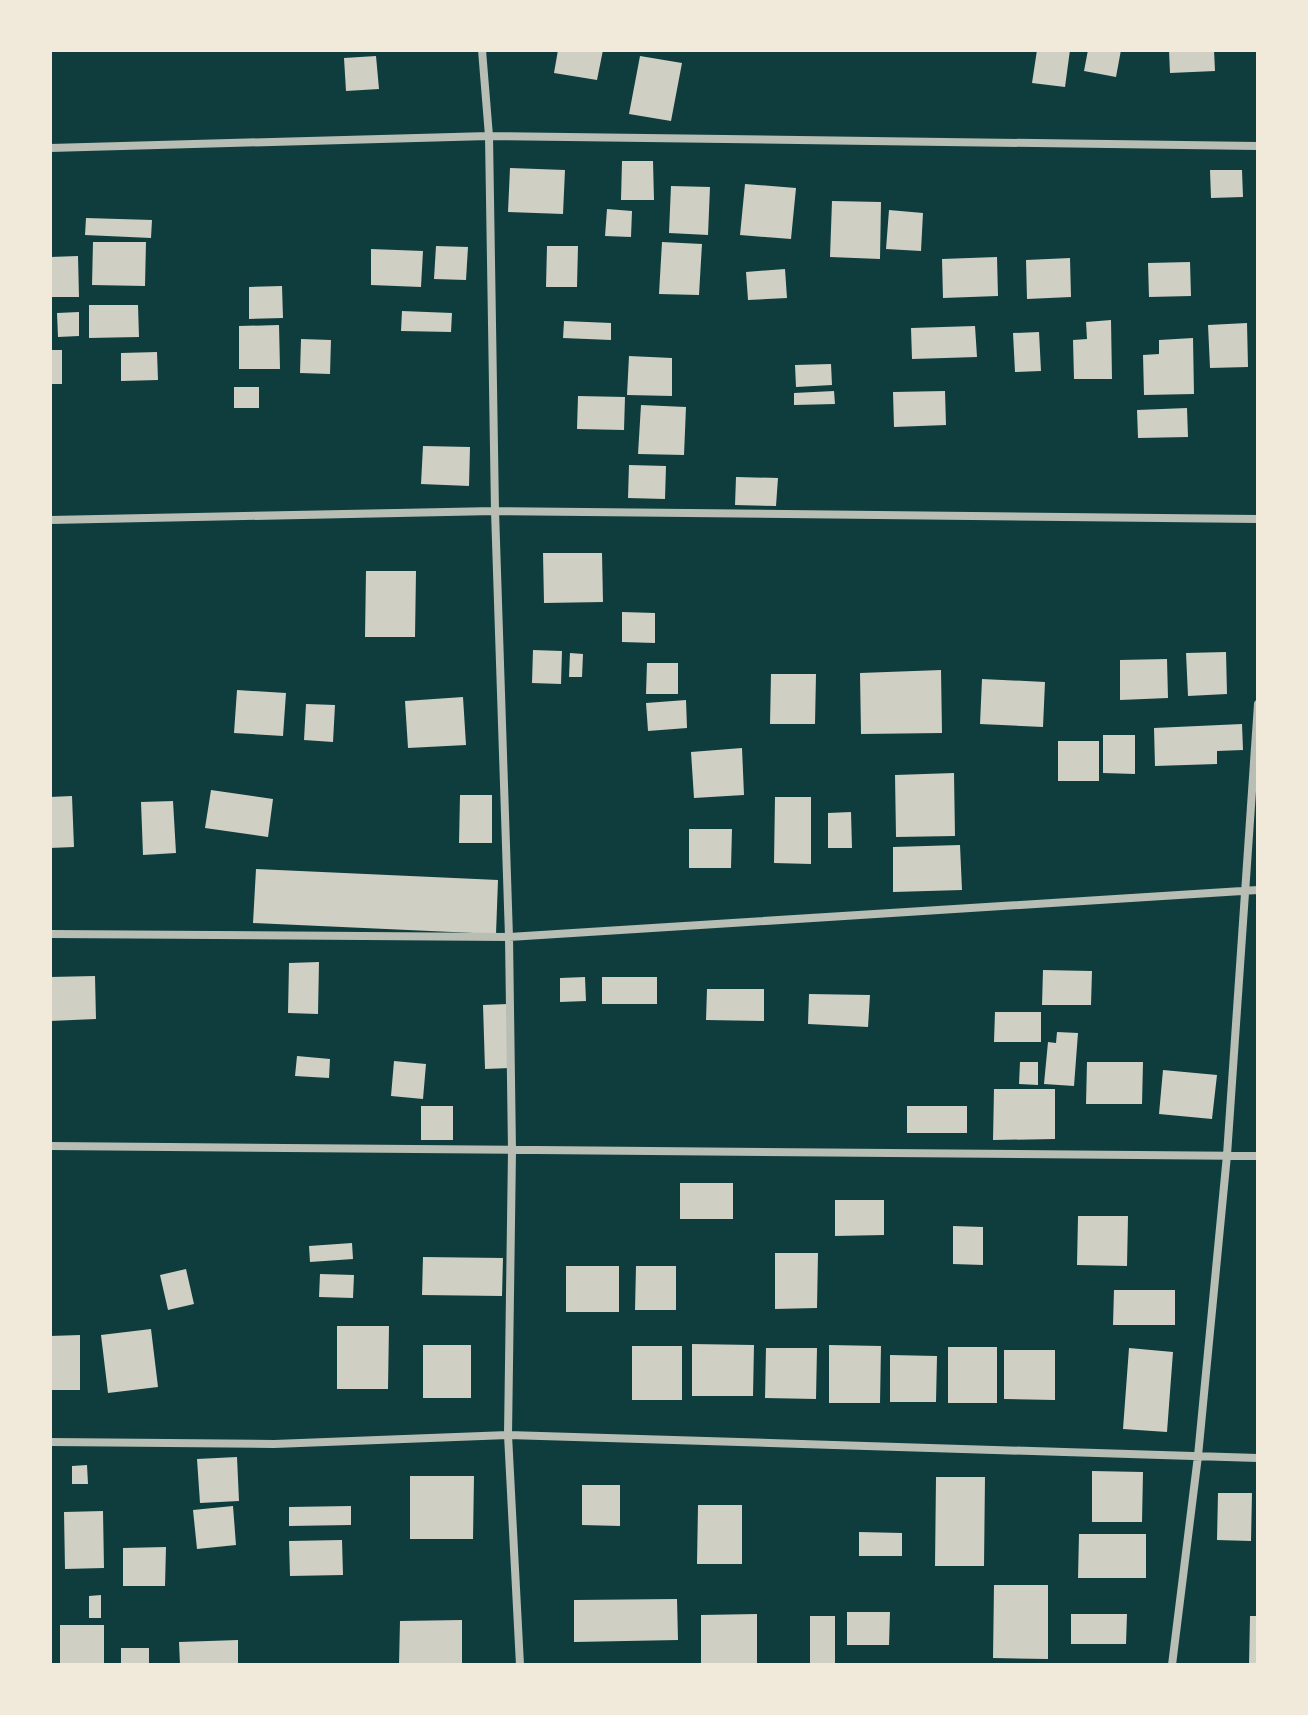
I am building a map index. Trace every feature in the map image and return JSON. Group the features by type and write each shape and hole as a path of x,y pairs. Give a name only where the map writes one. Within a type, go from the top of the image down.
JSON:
{"street":[{"path":"482,50 489,136 495,511 509,937 512,1151 508,1435 520,1665"},
{"path":"50,148 489,136 1258,146"},
{"path":"50,520 495,511 1258,519"},
{"path":"1172,1665 1198,1456 1227,1155 1258,704"},
{"path":"50,934 509,937 1258,890"},
{"path":"50,1146 1258,1156"},
{"path":"50,1442 274,1444 508,1435 1258,1458"}],"building":[{"path":"558,50 603,50 597,80 554,73"},
{"path":"1037,50 1070,50 1065,87 1032,83"},
{"path":"1088,50 1121,50 1116,77 1084,71"},
{"path":"1169,50 1214,50 1215,71 1170,73"},
{"path":"376,56 379,89 346,91 344,58"},
{"path":"640,56 682,63 671,121 629,114"},
{"path":"622,161 653,161 654,200 621,200"},
{"path":"510,168 565,170 563,214 508,212"},
{"path":"1210,170 1242,170 1243,197 1211,198"},
{"path":"745,184 796,188 791,239 740,235"},
{"path":"671,186 710,187 708,235 669,233"},
{"path":"832,201 881,202 880,259 830,257"},
{"path":"607,209 632,211 631,237 605,236"},
{"path":"889,210 923,213 921,251 886,249"},
{"path":"86,218 152,220 151,238 85,235"},
{"path":"93,242 146,242 145,286 92,285"},
{"path":"662,242 702,244 699,295 659,294"},
{"path":"436,246 468,247 466,280 434,279"},
{"path":"547,246 578,246 577,287 546,287"},
{"path":"371,249 423,251 421,287 371,285"},
{"path":"78,256 79,297 50,297 50,257"},
{"path":"997,257 998,296 943,298 942,259"},
{"path":"1070,258 1071,297 1027,299 1026,260"},
{"path":"1190,262 1191,296 1149,297 1148,263"},
{"path":"785,269 787,298 748,300 746,272"},
{"path":"282,286 283,318 249,319 249,287"},
{"path":"89,305 138,305 139,337 89,338"},
{"path":"402,311 452,313 451,332 401,331"},
{"path":"79,312 79,336 58,337 57,313"},
{"path":"1111,320 1112,379 1074,379 1073,340 1087,339 1086,322"},
{"path":"564,321 611,323 611,340 563,338"},
{"path":"1247,323 1248,367 1210,368 1208,325"},
{"path":"279,325 280,369 239,369 239,326"},
{"path":"975,326 977,357 912,359 911,328"},
{"path":"1039,332 1041,371 1015,372 1013,333"},
{"path":"1193,338 1194,394 1144,395 1143,355 1159,354 1159,340"},
{"path":"301,339 331,340 330,374 300,373"},
{"path":"50,350 62,350 62,384 50,384"},
{"path":"157,352 158,380 121,381 121,353"},
{"path":"629,356 672,358 672,396 627,395"},
{"path":"831,364 832,385 796,387 795,365"},
{"path":"234,387 259,387 259,408 234,408"},
{"path":"834,391 835,404 794,405 794,393"},
{"path":"945,391 946,425 894,427 893,392"},
{"path":"578,396 625,397 624,430 577,429"},
{"path":"641,405 686,407 684,455 638,454"},
{"path":"1187,408 1188,437 1138,438 1137,410"},
{"path":"423,446 470,447 469,486 421,484"},
{"path":"629,465 666,466 665,499 628,498"},
{"path":"736,477 778,478 776,506 735,505"},
{"path":"543,553 602,553 603,602 544,603"},
{"path":"366,571 416,571 415,637 365,637"},
{"path":"622,612 655,613 655,643 622,642"},
{"path":"533,650 562,651 561,684 532,683"},
{"path":"1226,652 1227,694 1188,696 1186,653"},
{"path":"570,653 583,654 582,677 569,677"},
{"path":"1167,659 1168,698 1120,700 1120,660"},
{"path":"647,663 678,663 678,694 646,694"},
{"path":"941,670 942,733 861,734 860,673"},
{"path":"771,674 816,674 815,724 770,724"},
{"path":"982,679 1045,682 1043,727 980,724"},
{"path":"237,690 286,693 283,736 234,733"},
{"path":"463,697 466,745 408,748 405,701"},
{"path":"686,700 687,728 648,731 646,703"},
{"path":"306,704 335,705 333,742 304,740"},
{"path":"1242,724 1243,750 1217,751 1217,764 1155,766 1154,728"},
{"path":"1103,735 1135,735 1135,774 1103,773"},
{"path":"1058,741 1099,741 1099,781 1058,781"},
{"path":"742,748 744,795 694,798 691,752"},
{"path":"954,773 955,836 896,837 895,775"},
{"path":"211,790 273,799 268,837 205,828"},
{"path":"460,795 492,795 492,843 459,843"},
{"path":"72,796 74,847 50,848 50,797"},
{"path":"775,797 811,797 811,864 774,863"},
{"path":"173,801 176,853 143,855 141,802"},
{"path":"851,812 852,848 828,848 828,813"},
{"path":"689,829 732,829 731,868 689,868"},
{"path":"960,845 962,890 893,892 893,847"},
{"path":"256,869 498,880 496,934 253,923"},
{"path":"319,962 318,1014 288,1013 289,963"},
{"path":"1043,970 1092,971 1091,1005 1042,1005"},
{"path":"95,976 96,1019 50,1021 50,977"},
{"path":"585,977 586,1001 560,1002 560,978"},
{"path":"602,977 657,977 657,1004 602,1004"},
{"path":"707,989 764,989 764,1021 706,1020"},
{"path":"809,994 870,995 868,1027 808,1024"},
{"path":"508,1004 511,1068 485,1069 483,1005"},
{"path":"995,1012 1041,1012 1041,1042 994,1042"},
{"path":"1057,1032 1078,1033 1074,1086 1044,1084 1048,1042 1056,1043"},
{"path":"297,1056 330,1059 329,1078 295,1076"},
{"path":"394,1061 426,1064 423,1099 391,1096"},
{"path":"1020,1062 1038,1062 1038,1085 1019,1084"},
{"path":"1087,1062 1143,1062 1142,1104 1086,1104"},
{"path":"1163,1070 1217,1075 1212,1119 1159,1114"},
{"path":"994,1089 1055,1089 1055,1139 993,1140"},
{"path":"421,1106 453,1106 453,1140 421,1140"},
{"path":"907,1106 967,1106 967,1133 907,1133"},
{"path":"680,1183 733,1183 733,1219 680,1219"},
{"path":"835,1200 884,1200 884,1235 835,1236"},
{"path":"1078,1216 1128,1216 1127,1266 1077,1265"},
{"path":"953,1226 983,1227 983,1265 953,1264"},
{"path":"352,1243 353,1259 310,1262 309,1246"},
{"path":"775,1253 818,1253 817,1308 775,1309"},
{"path":"423,1257 503,1258 502,1296 422,1295"},
{"path":"566,1266 619,1266 619,1312 566,1312"},
{"path":"636,1266 676,1266 676,1310 635,1310"},
{"path":"186,1269 194,1304 168,1310 160,1275"},
{"path":"320,1274 354,1275 353,1298 319,1297"},
{"path":"1114,1290 1175,1290 1175,1325 1113,1325"},
{"path":"337,1326 389,1326 388,1389 337,1389"},
{"path":"151,1329 158,1387 108,1393 101,1335"},
{"path":"80,1335 80,1390 50,1390 50,1336"},
{"path":"692,1344 754,1345 753,1396 692,1396"},
{"path":"423,1345 471,1345 471,1398 423,1398"},
{"path":"829,1345 881,1346 880,1403 829,1403"},
{"path":"632,1346 682,1346 682,1400 632,1400"},
{"path":"948,1347 997,1347 997,1403 948,1403"},
{"path":"766,1348 817,1348 816,1399 765,1398"},
{"path":"1129,1348 1173,1352 1167,1432 1123,1429"},
{"path":"1004,1350 1055,1350 1055,1400 1004,1399"},
{"path":"890,1355 937,1356 936,1402 890,1402"},
{"path":"237,1457 239,1501 200,1503 197,1459"},
{"path":"87,1465 88,1484 72,1484 72,1466"},
{"path":"1092,1471 1143,1472 1142,1522 1092,1522"},
{"path":"410,1476 474,1476 473,1539 410,1539"},
{"path":"936,1477 985,1477 984,1566 935,1566"},
{"path":"582,1485 620,1485 620,1526 582,1525"},
{"path":"1218,1493 1252,1493 1251,1541 1217,1540"},
{"path":"698,1505 742,1505 742,1564 697,1564"},
{"path":"233,1506 236,1545 197,1549 193,1510"},
{"path":"351,1506 351,1525 289,1526 289,1507"},
{"path":"103,1511 104,1568 65,1569 64,1512"},
{"path":"859,1532 902,1533 902,1556 859,1556"},
{"path":"1079,1534 1146,1534 1146,1578 1078,1578"},
{"path":"342,1540 343,1575 290,1576 289,1541"},
{"path":"166,1547 165,1586 123,1586 123,1548"},
{"path":"994,1585 1048,1585 1048,1659 993,1658"},
{"path":"101,1595 101,1618 89,1618 89,1596"},
{"path":"677,1599 678,1640 574,1642 574,1600"},
{"path":"847,1612 890,1612 889,1645 847,1645"},
{"path":"757,1614 757,1665 701,1665 701,1615"},
{"path":"1071,1614 1127,1614 1126,1644 1071,1644"},
{"path":"810,1616 835,1616 835,1665 810,1665"},
{"path":"1250,1616 1258,1616 1258,1665 1249,1665"},
{"path":"462,1620 462,1665 399,1665 400,1621"},
{"path":"60,1625 104,1625 104,1665 60,1665"},
{"path":"238,1640 238,1665 180,1665 179,1642"},
{"path":"121,1648 149,1648 149,1665 121,1665"}]}
